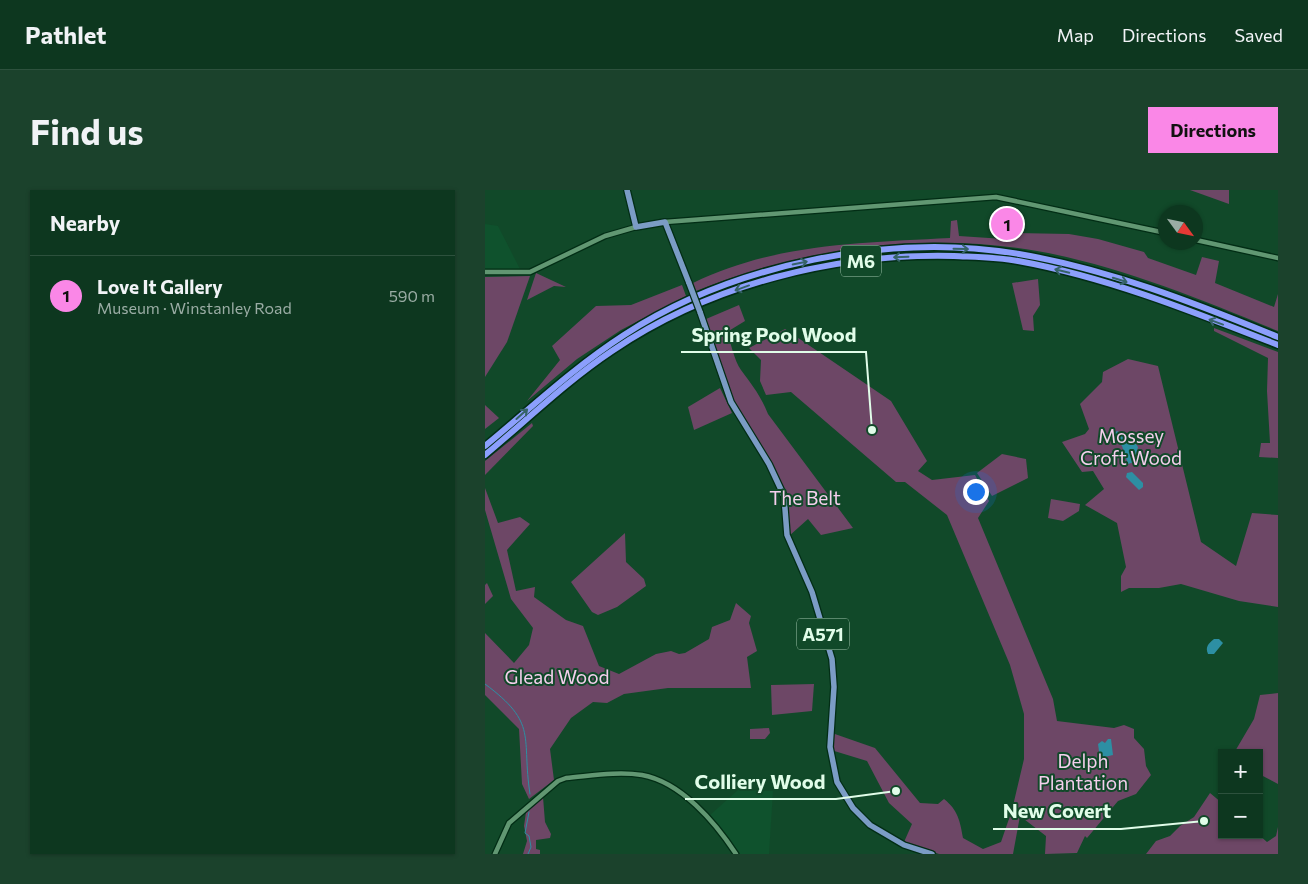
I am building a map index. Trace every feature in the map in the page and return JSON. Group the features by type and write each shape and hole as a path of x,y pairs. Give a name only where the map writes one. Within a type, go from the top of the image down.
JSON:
{"highway":[{"name":"M6","path":"485,446 584,362 625,334 668,310 743,279 791,265 839,255 921,248 975,249 1018,254 1082,268 1147,288 1278,337"},
{"name":"M6","path":"485,455 566,385 612,351 655,325 700,303 751,284 815,268 877,258 976,257 1035,265 1090,278 1278,345"}],"main road":[{"path":"627,190 636,227 665,222"},
{"name":"A571","path":"665,222 700,312 731,402 769,464 784,496 787,535 812,592 834,669 830,747 837,782 848,801 863,820 918,853"},
{"path":"918,853 932,854"}],"street":[{"path":"665,222 996,197 1158,232"},
{"path":"485,272 530,272 605,236 636,227"},
{"path":"1203,242 1278,258"},
{"path":"495,854 509,823 557,781 566,778 622,774 652,778 679,792 715,828 736,854"}],"shaded area":[{"path":"485,224 498,226 521,271 485,270"},
{"path":"738,790 773,791 769,854 740,854 709,816"}],"green space":[{"path":"1190,190 1229,190 1229,204"},
{"path":"957,220 959,236 1004,239 1015,233 1069,234 1098,239 1144,252 1148,258 1196,275 1202,257 1219,261 1215,283 1274,307 1278,294 1278,331 1129,274 1067,257 994,245 951,243 864,247 821,254 779,264 737,276 696,291 693,283 724,270 756,260 819,247 950,238 951,221"},
{"path":"536,273 566,287 554,286 527,300"},
{"path":"530,276 507,342 485,377 485,277"},
{"path":"1038,279 1040,305 1033,316 1034,331 1023,330 1012,283"},
{"path":"682,285 686,296 621,330 577,359 527,401 560,360 552,346 596,306 631,305"},
{"name":"The Belt","path":"739,305 745,321 727,332 739,366 759,396 768,414 853,528 821,535 808,519 789,536 785,492 733,402 706,319"},
{"path":"1214,328 1278,352 1278,458 1259,457 1261,443 1270,443 1267,391 1268,358 1214,331"},
{"name":"Delph Plantation","path":"785,329 891,401 927,461 918,471 932,480 975,475 989,501 978,518 1053,699 1057,721 1114,728 1124,725 1134,729 1134,738 1144,749 1146,766 1151,775 1136,794 1118,801 1087,838 1085,836 1077,853 1045,854 1046,836 1020,816 1013,854 939,854 904,842 912,824 889,803 867,761 831,750 832,733 875,748 920,803 938,804 944,799 949,803 958,816 963,838 983,849 1001,842 1012,810 1024,759 1024,714 1010,665 947,515 905,482 896,482 791,392 766,395 760,381 761,360 749,348"},
{"name":"Mossey Croft Wood","path":"1128,359 1158,366 1201,542 1236,566 1252,513 1278,515 1278,607 1239,601 1181,584 1159,588 1129,588 1121,592 1121,576 1126,567 1117,523 1085,505 1104,489 1093,471 1082,472 1062,442 1085,434 1089,429 1080,404 1102,382 1103,372"},
{"path":"720,388 732,413 694,430 688,407"},
{"path":"485,405 499,418 485,429"},
{"path":"532,423 533,426 485,475 485,461"},
{"path":"1002,454 1026,459 1028,478 992,496 977,473"},
{"name":"Glead Wood","path":"485,488 498,523 520,517 530,524 507,550 516,591 535,587 534,597 566,620 583,626 599,666 619,674 656,654 671,651 679,654 685,653 709,639 712,627 730,620 736,603 751,616 749,623 757,651 747,657 751,688 668,688 624,694 607,703 593,702 571,718 550,749 554,780 529,799 522,784 519,729 485,695 485,633 514,663 529,645 533,628 511,599 485,510"},
{"path":"1051,499 1080,504 1079,511 1063,521 1048,518"},
{"path":"625,533 626,562 644,579 646,586 617,607 598,615 592,612 571,582"},
{"path":"487,583 493,596 485,604 485,585"},
{"path":"814,684 812,711 772,715 771,685"},
{"path":"1278,693 1278,784 1263,776 1263,749 1236,749 1254,719 1260,695"},
{"path":"769,728 770,733 765,739 750,739 750,729"},
{"path":"1210,793 1218,800 1218,839 1263,838 1267,842 1276,836 1278,827 1278,854 1146,854 1156,841 1170,836 1180,826 1194,817"},
{"path":"543,797 545,822 551,834 550,838 536,840 536,849 540,850 540,854 523,854 527,841 524,826 526,812"}],"water":[{"path":"1117,431 1134,441 1138,447 1134,462 1128,464 1122,446 1112,435"},
{"path":"1132,472 1143,483 1143,487 1139,490 1126,477 1127,473"},
{"path":"1214,639 1219,639 1223,643 1214,654 1208,654 1208,646"},
{"path":"1108,739 1111,739 1113,755 1100,758 1098,744 1102,741 1105,743"}],"waterway":[{"path":"485,684 514,710 521,721 526,744 530,794"},
{"path":"528,854 531,847 529,836 525,833 529,812"}],"place":[{"name":"Love It Gallery","path":"1007,224"},
{"name":"Spring Pool Wood","path":"872,430"},
{"name":"Colliery Wood","path":"896,791"},
{"name":"New Covert","path":"1204,821"}]}
